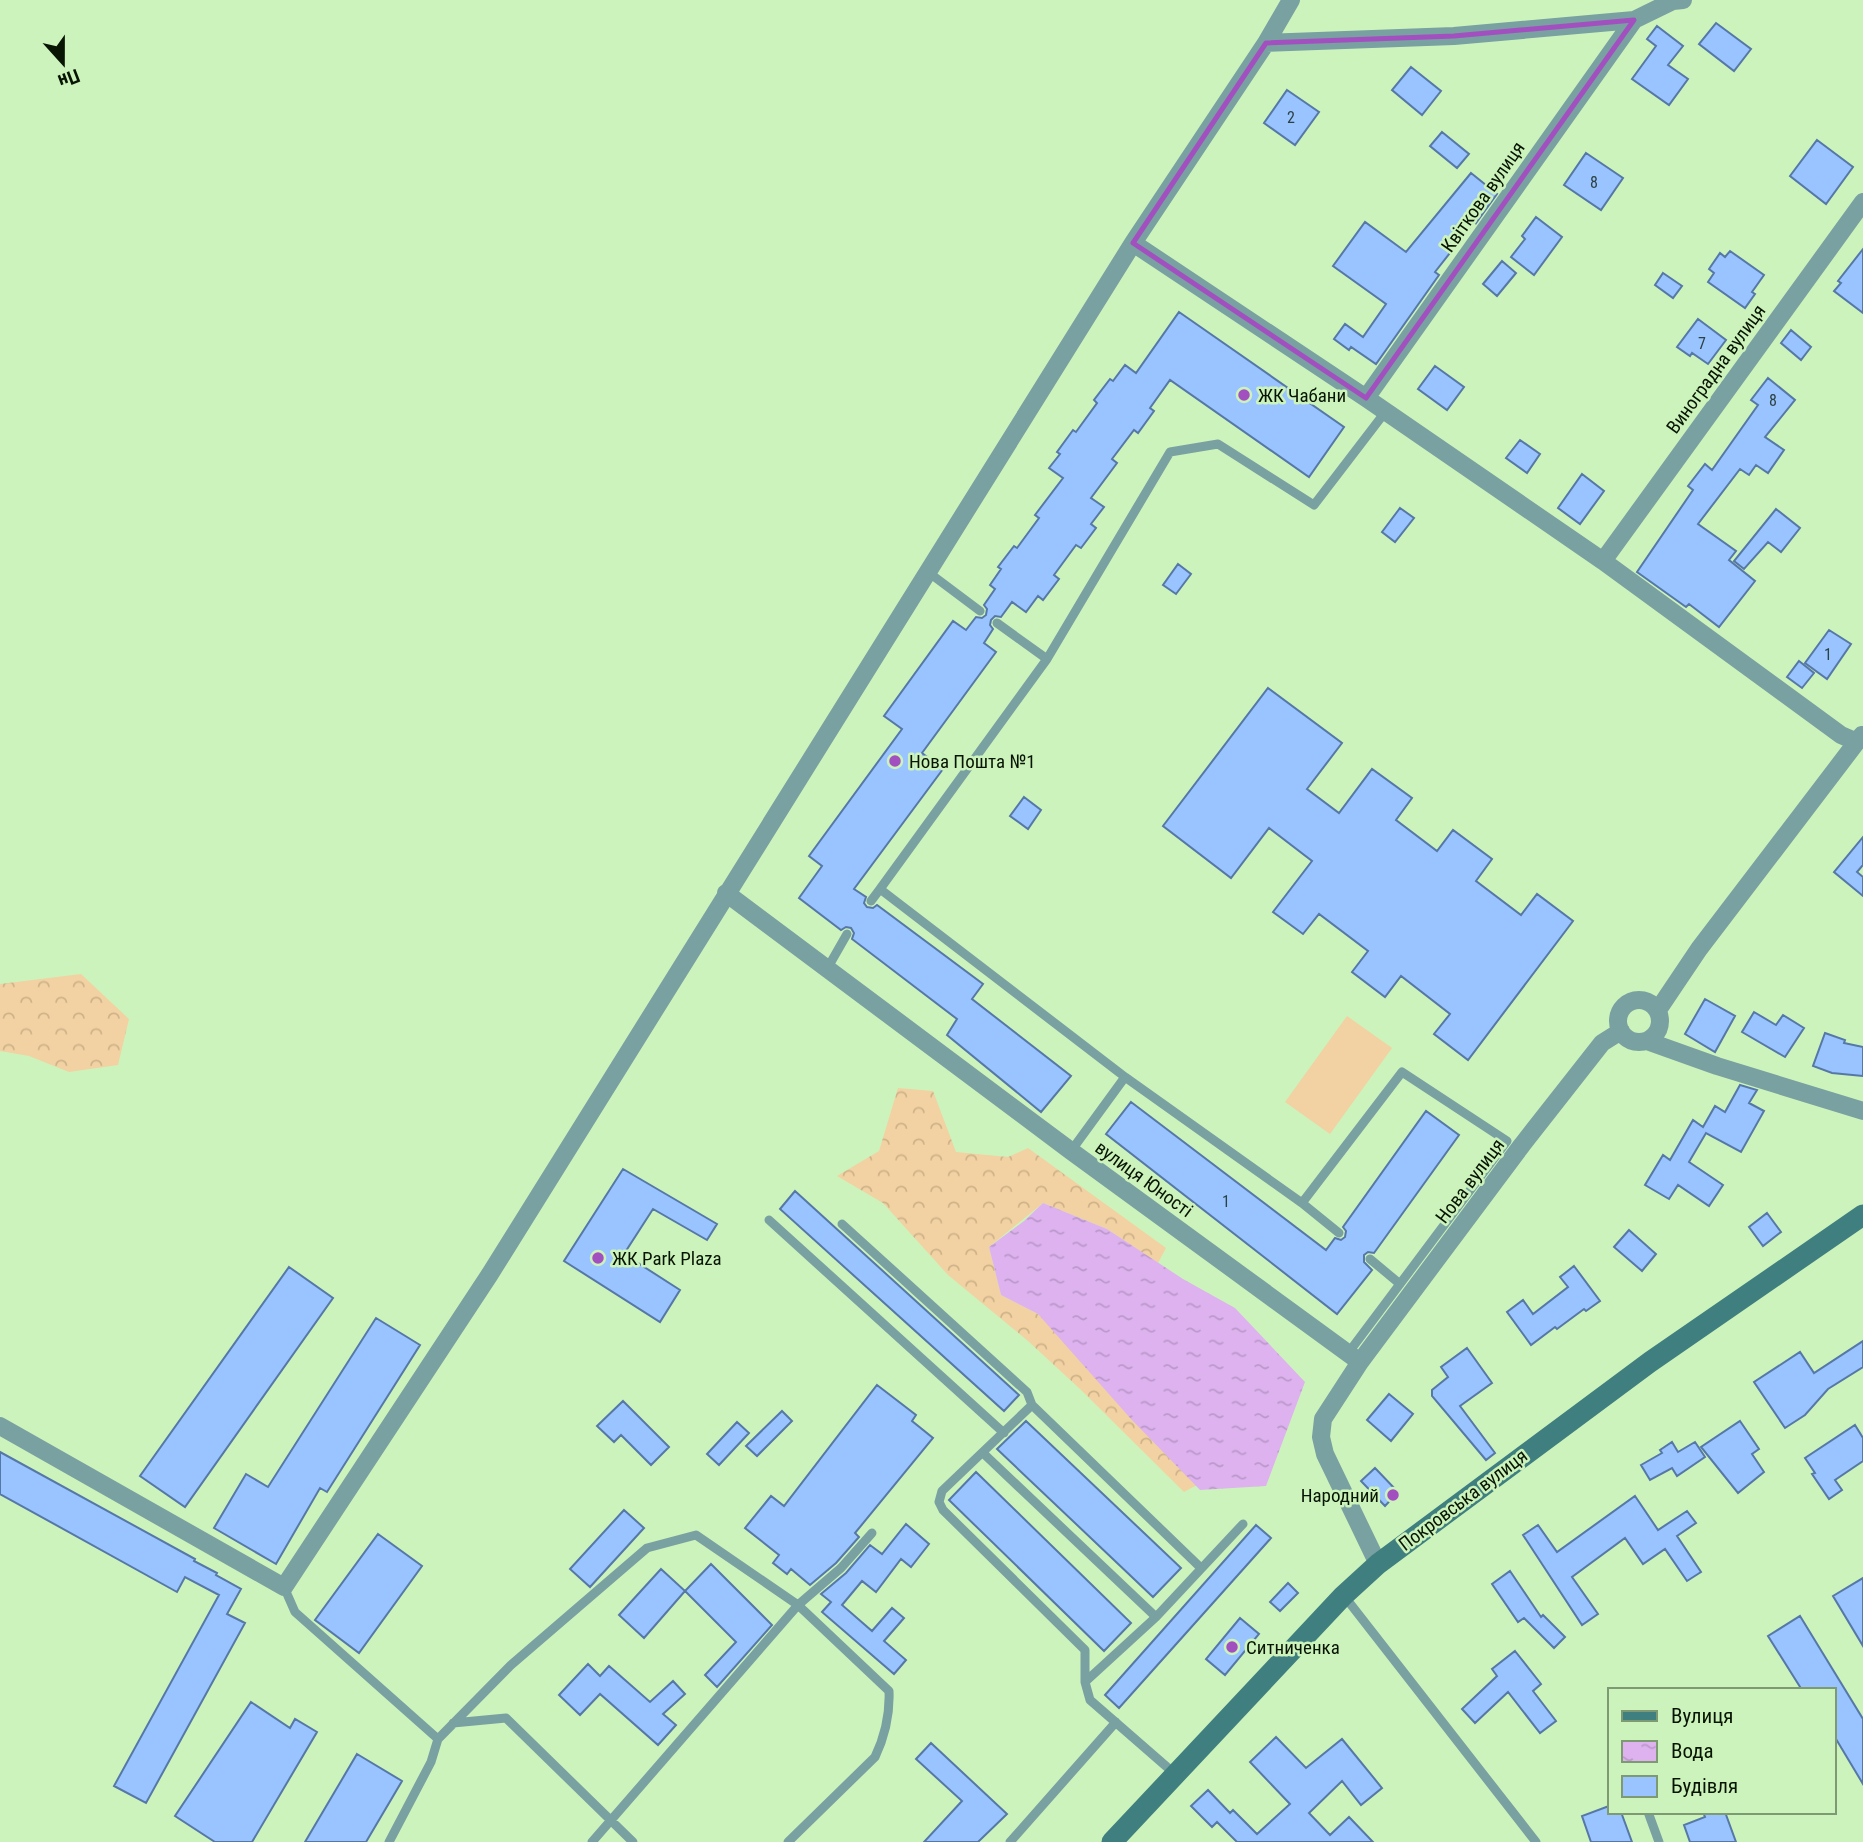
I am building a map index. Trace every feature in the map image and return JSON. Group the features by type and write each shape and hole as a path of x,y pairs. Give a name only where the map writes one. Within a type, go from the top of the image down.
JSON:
{"street":[{"path":"0,1426 284,1587 490,1274 1133,243 1266,43 1291,0"},
{"path":"1266,43 1454,36 1634,20 1676,0"},
{"name":"Квіткова вулиця","path":"1366,398 1634,20"},
{"name":"Виноградна вулиця","path":"1604,561 1863,202"},
{"path":"1133,243 1604,561 1841,735 1860,738 1699,949 1658,1010"},
{"name":"вулиця Юності","path":"726,892 1071,1151 1354,1357"},
{"path":"1647,1041 1658,1031 1658,1010 1647,1000 1632,1001 1621,1010 1618,1017 1621,1031 1632,1041 1647,1041 1717,1066 1863,1111"},
{"name":"Нова вулиця","path":"1354,1357 1602,1043 1621,1031"},
{"name":"Покровська вулиця","path":"1112,1842 1343,1596 1378,1564 1650,1362 1863,1215"},
{"path":"1354,1357 1323,1419 1321,1437 1325,1454 1378,1564"}],"lane":[{"path":"871,901 1047,659 1170,452 1218,444 1314,505 1385,411"},
{"path":"928,572 980,611"},
{"path":"997,623 1047,659"},
{"path":"880,889 1125,1077 1302,1203 1339,1233"},
{"path":"827,970 847,934"},
{"path":"1302,1203 1402,1072 1507,1141 1400,1284 1354,1357"},
{"path":"1071,1151 1125,1077"},
{"path":"769,1220 1004,1433"},
{"path":"842,1224 1027,1392 1032,1405 1201,1568"},
{"path":"1370,1259 1400,1284"},
{"path":"1032,1405 942,1491 939,1502 943,1510 1085,1650 1085,1682 1090,1700 1175,1774"},
{"path":"984,1453 1156,1616"},
{"path":"1085,1682 1156,1616 1243,1524"},
{"path":"592,1842 798,1605 841,1567 872,1533"},
{"path":"389,1842 431,1762 438,1739 511,1665 648,1548 696,1535 798,1605 889,1691 890,1709 875,1757 788,1842"},
{"path":"284,1587 295,1612 438,1739"},
{"path":"1343,1596 1536,1842"},
{"path":"453,1723 506,1718 633,1842"},
{"path":"1010,1842 1116,1722"},
{"path":"1649,1814 1659,1842"},
{"path":"1525,1842 1528,1832"}],"highlighted area":[{"path":"1634,20 1366,398 1133,243 1266,43 1454,36"}],"green space":[{"path":"81,974 129,1019 118,1065 69,1072 29,1056 0,1051 0,984"},
{"path":"1347,1016 1392,1048 1330,1134 1285,1102"},
{"path":"898,1088 933,1091 956,1152 1008,1157 1028,1148 1166,1248 1158,1263 1107,1229 1043,1203 989,1247 1001,1295 1038,1314 1204,1481 1184,1492 1028,1341 948,1275 883,1203 837,1176 879,1151"}],"water":[{"path":"1043,1203 1107,1229 1183,1279 1235,1308 1305,1382 1266,1486 1200,1490 1131,1419 1038,1314 1001,1295 989,1247"}],"building":[{"path":"1716,23 1751,49 1734,71 1699,44"},
{"path":"1657,26 1683,46 1668,65 1688,79 1669,105 1632,79 1656,46 1647,39"},
{"path":"1411,67 1441,91 1422,115 1392,90"},
{"path":"1287,90 1319,112 1295,145 1264,123"},
{"path":"1442,132 1469,154 1457,168 1430,146"},
{"path":"1817,140 1853,167 1826,204 1790,176"},
{"path":"1586,153 1623,178 1601,210 1564,185"},
{"path":"1471,173 1497,194 1435,272 1439,275 1376,364 1334,339 1345,324 1363,337 1386,304 1333,266 1365,222 1406,252"},
{"path":"1536,217 1562,237 1534,275 1511,257 1525,239 1522,236"},
{"path":"1863,249 1863,313 1834,291 1841,283 1838,281"},
{"path":"1730,251 1764,275 1745,308 1708,282 1714,273 1709,269 1720,253 1725,257"},
{"path":"1502,261 1516,273 1497,296 1483,284"},
{"path":"1663,273 1682,286 1673,298 1655,285"},
{"path":"1179,312 1344,427 1309,477 1170,380 1150,408 1154,411 1138,433 1134,430 1112,459 1117,463 1091,498 1104,507 1091,524 1096,528 1081,548 1076,545 1054,575 1059,579 1043,600 1038,596 1026,612 1012,602 1001,617 995,616 991,620 993,629 984,643 996,652 922,753 943,769 854,889 866,897 864,903 867,907 873,908 877,905 983,984 972,999 1071,1076 1041,1112 947,1035 957,1019 852,939 854,933 851,928 841,930 799,898 822,866 809,856 902,729 884,716 953,621 966,630 976,617 982,618 986,615 987,609 984,605 995,589 990,585 1001,569 998,567 1014,546 1017,548 1039,518 1035,515 1063,478 1049,468 1060,454 1057,452 1073,430 1076,432 1097,403 1094,400 1110,379 1113,381 1125,365 1136,373"},
{"path":"1698,319 1726,340 1708,364 1677,347"},
{"path":"1791,330 1811,347 1801,360 1781,343"},
{"path":"1435,366 1464,387 1447,410 1418,389"},
{"path":"1768,378 1795,400 1765,437 1784,450 1768,473 1756,465 1749,475 1740,469 1698,524 1736,551 1729,560 1755,581 1719,627 1689,604 1686,607 1637,572 1693,490 1688,486 1705,464 1712,470 1758,405 1751,400"},
{"path":"1520,440 1540,454 1527,473 1506,458"},
{"path":"1582,474 1604,491 1580,524 1558,508"},
{"path":"1400,508 1414,518 1395,542 1382,532"},
{"path":"1776,509 1800,528 1781,552 1768,542 1744,569 1734,561"},
{"path":"1178,564 1191,574 1176,594 1163,585"},
{"path":"1829,630 1851,644 1827,679 1805,663"},
{"path":"1799,661 1814,673 1802,688 1787,677"},
{"path":"1268,688 1342,743 1307,789 1339,813 1372,769 1412,798 1396,820 1437,851 1453,830 1492,859 1476,881 1521,915 1537,894 1573,921 1468,1060 1434,1034 1450,1014 1401,976 1385,997 1352,972 1368,951 1319,914 1303,934 1273,912 1312,861 1269,828 1231,878 1163,826"},
{"path":"1024,797 1041,810 1028,829 1010,816"},
{"path":"1863,837 1863,865 1857,872 1863,877 1863,896 1834,872"},
{"path":"1705,999 1735,1016 1715,1052 1685,1034"},
{"path":"1754,1012 1776,1025 1783,1015 1804,1028 1785,1057 1742,1032"},
{"path":"1825,1033 1845,1040 1844,1043 1863,1047 1863,1076 1832,1073 1813,1066"},
{"path":"1740,1085 1757,1090 1749,1103 1764,1111 1741,1152 1706,1133 1689,1162 1723,1185 1709,1206 1678,1185 1669,1199 1645,1185 1663,1155 1670,1160 1693,1120 1703,1127 1715,1106 1725,1112"},
{"path":"1131,1102 1326,1250 1335,1238 1341,1240 1345,1237 1346,1231 1343,1227 1426,1111 1459,1135 1374,1253 1368,1252 1364,1255 1364,1262 1372,1270 1337,1314 1106,1134"},
{"name":"ЖК Park Plaza","path":"623,1169 717,1224 707,1240 653,1209 624,1254 680,1290 660,1322 564,1261"},
{"path":"795,1191 1019,1395 1004,1411 780,1209"},
{"path":"1767,1213 1781,1232 1763,1246 1749,1227"},
{"path":"1629,1230 1656,1254 1642,1271 1614,1247"},
{"path":"1574,1266 1600,1301 1557,1329 1555,1327 1531,1345 1507,1312 1523,1300 1533,1314 1568,1287 1560,1277"},
{"path":"289,1267 333,1298 185,1507 140,1476"},
{"path":"376,1318 420,1345 327,1492 320,1488 276,1564 214,1528 246,1474 268,1487"},
{"path":"1863,1341 1863,1367 1828,1389 1805,1415 1785,1428 1754,1382 1800,1352 1814,1373"},
{"path":"1467,1348 1492,1383 1460,1406 1495,1453 1486,1460 1432,1396 1432,1390 1448,1377 1441,1367"},
{"path":"877,1385 916,1415 912,1421 933,1438 855,1533 859,1537 836,1563 810,1585 791,1569 787,1574 773,1563 779,1555 745,1528 771,1496 784,1506"},
{"path":"1389,1394 1413,1414 1391,1441 1367,1420"},
{"path":"623,1401 669,1447 651,1465 621,1435 614,1442 597,1426"},
{"path":"782,1411 792,1421 757,1456 746,1446"},
{"path":"1026,1421 1181,1568 1153,1597 997,1449"},
{"path":"1740,1421 1759,1449 1752,1454 1764,1472 1738,1493 1701,1447"},
{"path":"737,1422 749,1433 719,1465 707,1454"},
{"path":"1855,1425 1863,1438 1863,1461 1835,1480 1842,1490 1829,1499 1805,1458"},
{"path":"1672,1442 1678,1452 1695,1442 1705,1457 1677,1476 1672,1468 1650,1480 1641,1465 1662,1453 1660,1450"},
{"path":"0,1452 195,1559 194,1561 241,1589 227,1614 245,1623 146,1803 114,1786 219,1595 185,1577 177,1592 0,1494"},
{"path":"1375,1468 1398,1492 1385,1506 1361,1481"},
{"path":"976,1472 1131,1623 1104,1651 949,1500"},
{"path":"1635,1496 1658,1530 1687,1511 1696,1523 1677,1536 1701,1572 1687,1581 1665,1549 1643,1564 1625,1538 1572,1577 1598,1614 1582,1625 1523,1535 1538,1525 1557,1552"},
{"path":"624,1510 644,1528 590,1587 570,1569"},
{"path":"906,1524 929,1544 911,1567 901,1559 876,1592 862,1581 842,1605 872,1631 892,1608 904,1618 884,1641 906,1660 894,1674 822,1612 831,1602 821,1594 846,1573 870,1545 882,1554"},
{"path":"1256,1525 1271,1538 1119,1708 1105,1695"},
{"path":"378,1534 422,1566 359,1653 315,1620"},
{"path":"711,1564 772,1625 717,1687 705,1675 736,1642 685,1591"},
{"path":"661,1569 685,1591 644,1638 619,1615"},
{"path":"1510,1571 1541,1617 1543,1615 1565,1637 1554,1648 1524,1618 1518,1622 1492,1584"},
{"path":"1863,1578 1863,1646 1833,1596"},
{"path":"1288,1583 1298,1593 1280,1611 1270,1602"},
{"path":"1800,1616 1863,1719 1863,1784 1835,1737 1835,1688 1801,1688 1768,1636"},
{"name":"Ситниченка","path":"1240,1618 1259,1634 1225,1675 1206,1659"},
{"path":"1515,1651 1541,1684 1533,1691 1556,1721 1540,1733 1508,1692 1475,1723 1462,1709 1497,1676 1492,1669"},
{"path":"588,1664 600,1676 609,1666 650,1702 673,1681 685,1694 663,1714 676,1725 658,1745 600,1694 580,1715 559,1695"},
{"path":"251,1702 290,1728 295,1719 317,1732 252,1842 215,1842 175,1816"},
{"path":"1276,1737 1306,1768 1342,1739 1382,1788 1361,1805 1342,1781 1309,1813 1330,1835 1349,1817 1373,1842 1237,1842 1217,1822 1212,1827 1191,1806 1208,1790 1230,1813 1233,1810 1257,1834 1290,1804 1250,1762"},
{"path":"931,1743 1007,1814 978,1842 924,1842 962,1801 916,1759"},
{"path":"357,1754 402,1781 366,1842 305,1842"},
{"path":"1608,1806 1608,1814 1622,1814 1632,1842 1591,1842 1582,1816"},
{"path":"1704,1814 1726,1814 1736,1842 1690,1842 1684,1825 1705,1817"}],"place":[{"name":"ЖК Чабани","path":"1244,395"},
{"name":"Нова Пошта №1","path":"895,761"},
{"name":"ЖК Park Plaza","path":"598,1258"},
{"name":"Народний","path":"1393,1495"},
{"name":"Ситниченка","path":"1232,1647"}]}
